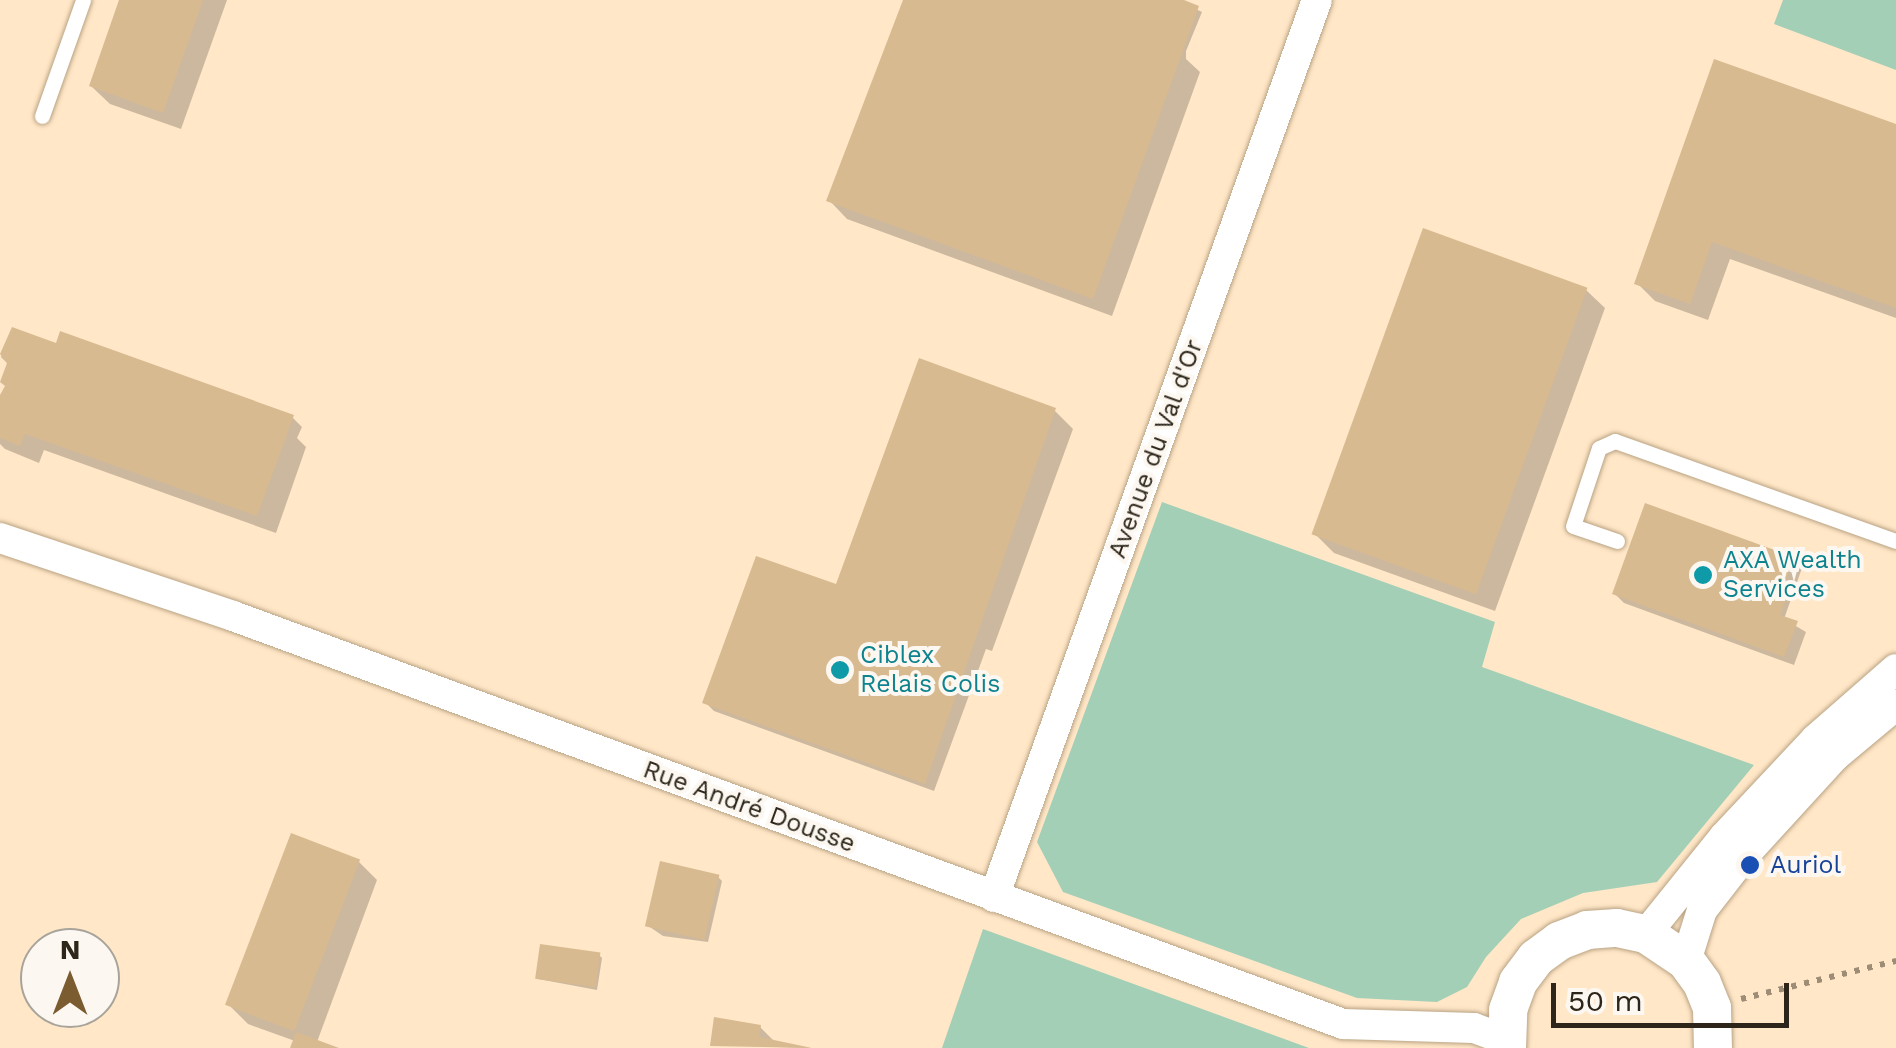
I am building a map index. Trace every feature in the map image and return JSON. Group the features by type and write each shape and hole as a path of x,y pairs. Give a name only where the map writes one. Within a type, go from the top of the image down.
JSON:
{"street":[{"name":"Avenue du Val d'Or","path":"994,897 1318,0"},
{"name":"Rue André Dousse","path":"0,538 233,616 1343,1024 1474,1028 1506,1044"},
{"path":"1646,934 1724,837 1816,740 1896,669"},
{"path":"1686,960 1702,910 1746,852 1835,756 1896,705"},
{"path":"1506,1044 1508,1010 1518,982 1536,958 1559,940 1587,930 1616,928 1646,934 1686,960 1702,982 1712,1008 1712,1048"}],"lane":[{"path":"42,116 83,0"},
{"path":"1617,541 1573,526 1599,448 1615,440 1896,541"}],"path":[{"path":"1735,1000 1896,961"}],"green space":[{"path":"1783,0 1896,0 1896,70 1774,24"},
{"path":"1162,502 1495,622 1482,667 1754,765 1657,882 1583,893 1521,919 1486,957 1467,987 1437,1002 1357,998 1063,892 1037,842"},
{"path":"983,929 1309,1048 942,1048"}],"building":[{"path":"119,0 203,0 163,113 89,86"},
{"path":"903,0 1184,0 1199,6 1093,299 826,201"},
{"path":"1714,59 1896,124 1896,308 1712,242 1690,304 1634,284"},
{"path":"1423,228 1587,288 1476,594 1312,534"},
{"path":"12,327 56,343 60,331 294,415 257,516 25,434 20,446 0,438 0,395 5,386 0,382 7,363 0,354"},
{"path":"919,358 1056,408 925,784 702,703 756,556 836,584"},
{"name":"AXA Wealth Services","path":"1645,503 1794,557 1781,594 1787,596 1780,615 1798,621 1784,657 1612,594"},
{"path":"291,833 360,860 294,1031 225,1005"},
{"path":"660,861 719,875 704,940 645,926"},
{"path":"540,944 600,952 596,987 535,979"},
{"path":"714,1017 761,1025 759,1037 812,1048 710,1046"},
{"path":"296,1032 339,1048 290,1048"}],"place":[{"name":"AXA Wealth Services","path":"1703,575"},
{"name":"Ciblex Relais Colis","path":"840,670"},
{"name":"Auriol","path":"1750,865"}]}
